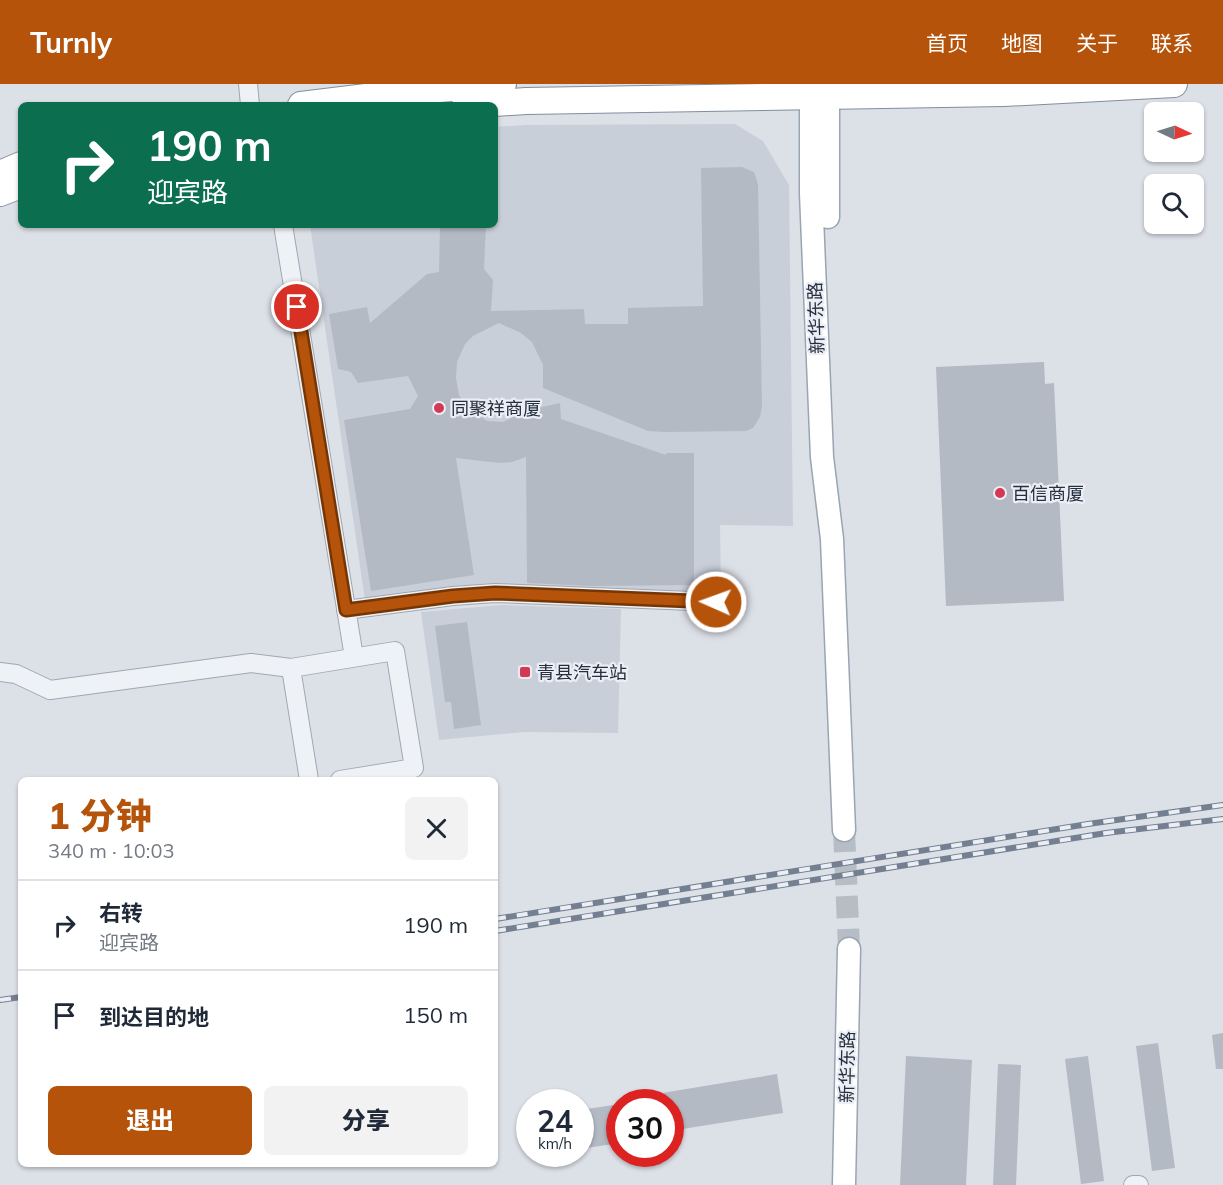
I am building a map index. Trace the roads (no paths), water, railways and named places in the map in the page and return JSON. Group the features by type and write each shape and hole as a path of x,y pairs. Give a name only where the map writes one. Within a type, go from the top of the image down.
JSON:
{"highway":[{"path":"325,102 414,91 502,84"},
{"path":"498,103 820,90 1004,93 1174,84"},
{"path":"0,174 18,166"},
{"path":"0,193 18,186"}],"main road":[{"name":"新华东路","path":"820,90 827,196 837,451 832,539 844,830"},
{"name":"新华东路","path":"844,1185 849,949"}],"street":[{"path":"248,84 250,102"},
{"path":"283,228 354,657"},
{"path":"346,610 495,593 716,602"},
{"path":"0,672 16,674 50,690 251,663 291,668 395,651 414,768 358,777"},
{"path":"291,668 309,777"},
{"path":"1133,1185 1139,1185"}],"tunnel":[{"path":"844,830 849,949"}],"railway":[{"path":"498,919 1088,824 1223,805"},
{"path":"498,931 1106,833 1223,819"},
{"path":"0,1000 18,997"}],"place":[{"name":"同聚祥商厦","path":"439,408"},
{"name":"百信商厦","path":"1000,493"},
{"name":"青县汽车站","path":"525,672"}]}
